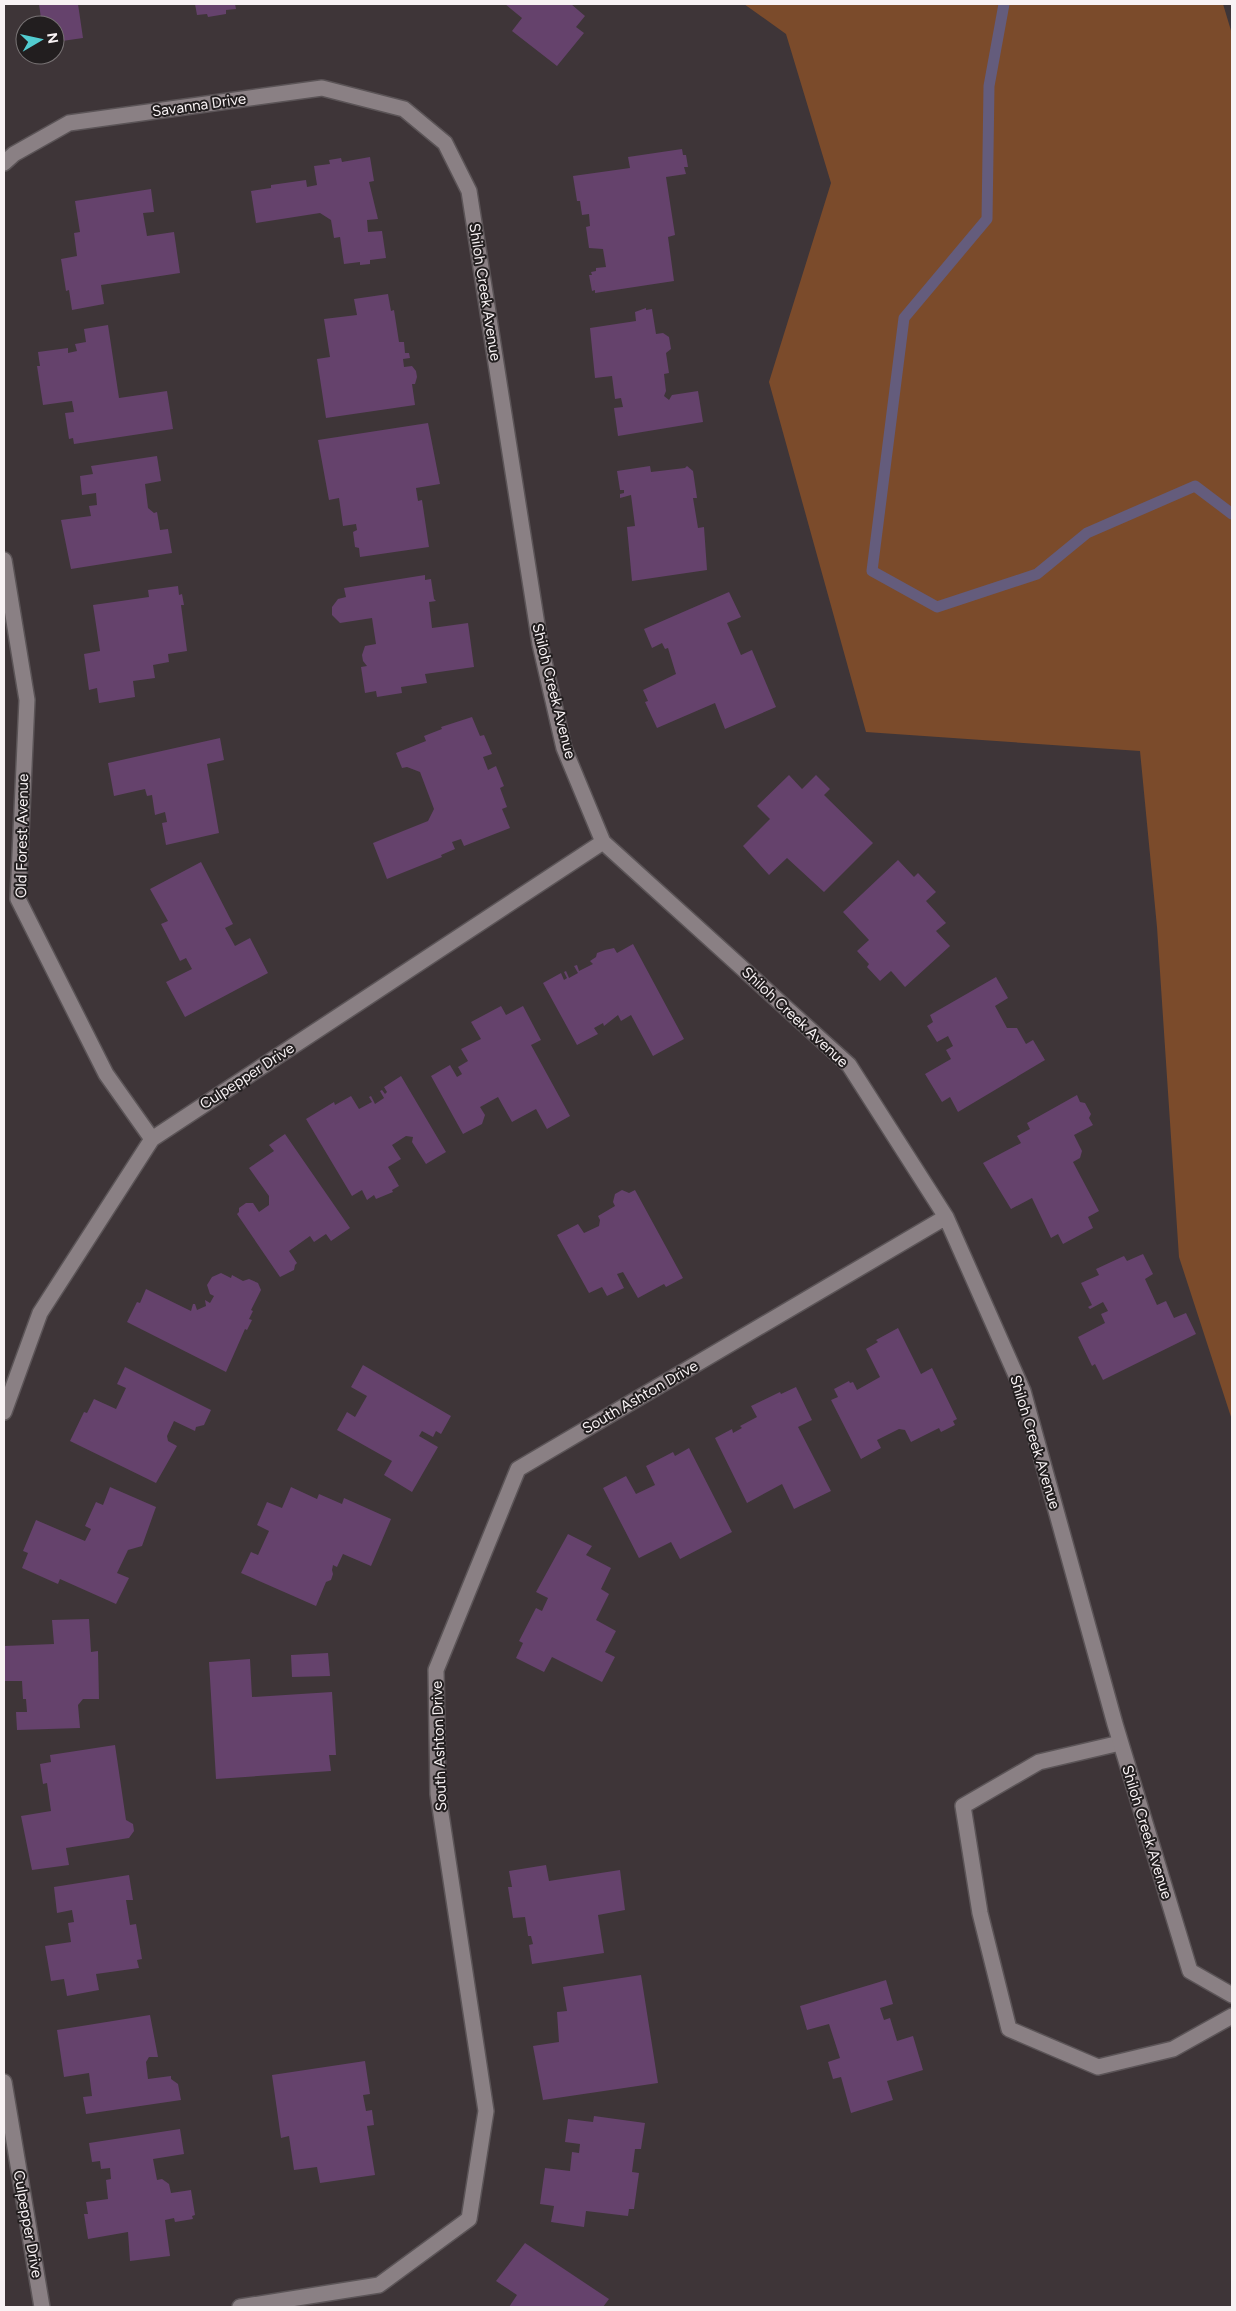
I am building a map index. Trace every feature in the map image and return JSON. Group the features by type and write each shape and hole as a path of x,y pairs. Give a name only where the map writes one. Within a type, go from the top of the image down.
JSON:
{"street":[{"name":"Savanna Drive","path":"4,163 14,154 69,123 322,88 404,109"},
{"name":"Shiloh Creek Avenue","path":"404,109 445,143 469,191 540,644 564,748 603,842 849,1065 946,1217 1023,1391 1120,1743 1190,1971 1232,1995"},
{"name":"Old Forest Avenue","path":"4,560 27,700 11,900 106,1074 152,1139"},
{"name":"Culpepper Drive","path":"4,1412 40,1313 152,1139 603,842"},
{"name":"South Ashton Drive","path":"240,2307 379,2285 469,2219 486,2110 438,1794 436,1670 518,1469 946,1217"},
{"path":"1120,1743 1039,1762 963,1806 980,1913 1009,2029 1098,2067 1173,2050 1232,2016"},
{"name":"Culpepper Drive","path":"4,2082 42,2307"}],"shaded area":[{"path":"744,4 1223,4 1232,34 1232,1420 1179,1257 1157,927 1140,751 866,732 769,382 831,183 786,34"}],"building":[{"path":"39,4 78,4 83,38 65,41 65,15 41,15"},
{"path":"195,4 235,4 236,9 226,10 226,14 208,17 207,14 197,15"},
{"path":"505,4 571,4 585,16 576,27 584,33 557,66 512,31 522,18"},
{"path":"682,149 683,155 686,155 688,167 684,167 686,174 666,177 675,235 668,237 674,281 595,293 595,290 592,291 589,275 592,275 591,272 596,271 596,268 606,267 603,249 589,248 586,227 590,226 589,214 582,215 580,201 577,201 573,176 630,168 628,157"},
{"path":"370,157 374,181 369,182 378,219 367,220 368,232 382,231 386,258 370,260 370,264 360,265 360,262 344,264 340,237 334,238 331,220 320,213 256,223 251,191 271,188 271,185 306,180 307,187 317,185 314,166 330,164 329,160 341,158 342,162"},
{"path":"151,189 154,212 143,213 147,236 174,232 180,273 101,285 104,304 72,310 69,290 66,291 61,259 77,256 74,233 80,232 75,201"},
{"path":"388,294 391,311 394,310 399,342 404,342 405,353 409,353 410,358 403,359 404,367 412,366 416,371 415,384 412,384 415,405 326,418 317,359 330,357 324,319 357,315 354,299"},
{"path":"646,308 646,310 652,309 656,334 663,333 669,337 671,349 666,353 669,373 664,374 666,391 664,396 669,400 672,395 698,391 703,422 618,436 614,408 623,407 621,398 615,399 612,376 595,378 590,328 636,321 635,312"},
{"path":"108,325 119,398 167,391 173,429 74,444 73,438 69,439 65,413 74,412 72,401 43,405 37,366 40,366 38,352 68,348 68,353 77,351 75,344 86,342 84,329"},
{"path":"428,423 440,484 416,488 418,501 422,500 429,547 360,557 359,548 355,547 353,532 357,530 356,524 343,526 339,498 329,500 318,440"},
{"path":"157,456 161,481 145,484 148,508 154,513 157,512 160,530 168,529 172,553 71,569 61,520 91,516 89,506 97,505 96,493 82,495 80,476 93,474 91,466"},
{"path":"650,466 651,472 685,468 687,466 693,471 697,498 693,498 698,528 704,527 707,570 632,581 627,527 635,526 631,495 620,498 620,494 624,493 624,490 620,490 617,471"},
{"path":"425,575 425,580 431,579 434,599 436,601 429,602 432,628 468,623 474,667 425,674 427,683 401,687 402,693 377,697 376,691 365,693 361,667 367,666 363,661 362,655 365,646 376,644 372,618 340,623 332,615 332,607 338,599 346,597 344,588"},
{"path":"178,586 179,595 182,594 184,605 181,605 187,651 168,654 169,662 153,665 155,678 133,681 135,697 99,703 97,688 89,690 84,654 100,651 93,605 149,597 148,590"},
{"path":"729,592 741,617 727,623 741,655 752,650 776,707 725,729 715,703 657,728 645,702 648,701 643,690 676,674 668,648 665,649 662,643 652,648 644,629"},
{"path":"472,717 480,736 484,735 492,754 483,757 488,770 496,766 504,786 500,788 507,807 502,809 510,828 464,846 461,839 452,842 455,849 441,855 442,857 387,879 373,843 428,821 434,809 420,772 407,767 402,768 396,753 426,741 424,736 442,729 441,727"},
{"path":"220,738 224,760 207,764 219,833 166,845 162,823 167,822 165,812 155,815 152,795 147,796 145,789 114,796 108,763"},
{"path":"789,775 802,789 816,775 830,789 824,795 873,843 824,892 787,858 769,875 743,846 770,819 757,806"},
{"path":"898,860 914,877 918,873 936,892 926,901 946,923 936,931 950,946 905,987 891,971 880,981 867,967 869,964 857,951 869,940 843,912"},
{"path":"201,862 233,924 225,928 235,946 250,938 268,973 185,1017 166,982 192,969 186,958 180,961 161,924 168,921 150,889"},
{"path":"633,944 684,1039 653,1056 631,1015 621,1021 618,1015 604,1026 603,1023 594,1028 598,1034 577,1045 543,983 561,973 564,980 567,978 564,972 566,971 569,978 578,973 574,966 577,965 579,971 593,964 590,961 596,957 597,953 614,948 617,953"},
{"path":"996,977 1008,998 995,1006 1007,1028 1017,1028 1026,1044 1033,1040 1045,1060 958,1112 950,1097 942,1102 925,1074 951,1059 946,1050 953,1046 948,1036 937,1042 927,1026 933,1022 930,1015"},
{"path":"501,1006 506,1015 523,1006 541,1040 531,1045 570,1116 547,1129 536,1109 512,1122 498,1097 480,1107 485,1115 482,1124 463,1134 431,1076 450,1065 457,1077 462,1074 458,1067 468,1061 461,1049 481,1039 471,1022"},
{"path":"401,1076 446,1152 426,1164 412,1142 413,1137 406,1136 392,1145 401,1159 388,1167 399,1186 392,1190 393,1192 376,1199 374,1195 367,1200 362,1190 352,1196 306,1119 334,1102 335,1105 351,1096 359,1109 372,1102 369,1097 371,1096 375,1104 384,1098 380,1091 382,1090 385,1094 387,1092 384,1087"},
{"path":"1077,1095 1080,1102 1085,1103 1091,1114 1089,1118 1093,1125 1074,1135 1082,1151 1080,1158 1073,1162 1099,1211 1088,1217 1093,1228 1063,1244 1058,1234 1051,1238 1032,1198 1011,1209 983,1163 1021,1143 1017,1136 1030,1129 1027,1123"},
{"path":"285,1134 350,1228 331,1241 326,1234 314,1242 310,1236 289,1251 297,1263 294,1270 280,1277 237,1214 239,1208 246,1203 253,1203 259,1212 269,1205 269,1196 249,1168 274,1151 269,1145"},
{"path":"622,1190 629,1193 635,1190 683,1278 666,1287 664,1284 638,1298 623,1272 617,1274 624,1288 607,1296 602,1287 589,1293 557,1235 578,1224 584,1233 599,1226 600,1220 598,1216 615,1206 613,1202 615,1194"},
{"path":"1143,1254 1153,1274 1145,1279 1157,1305 1166,1301 1174,1318 1186,1313 1196,1334 1103,1380 1095,1364 1092,1366 1078,1337 1105,1323 1101,1314 1108,1311 1103,1302 1090,1309 1088,1307 1092,1305 1081,1283 1099,1275 1096,1269 1124,1256 1127,1261"},
{"path":"221,1273 231,1278 232,1275 243,1281 249,1279 258,1283 261,1290 251,1310 253,1311 249,1319 252,1320 247,1330 245,1329 226,1372 127,1322 137,1302 140,1303 146,1289 191,1311 193,1304 195,1304 197,1310 206,1306 205,1300 210,1303 214,1296 210,1294 207,1285 212,1277"},
{"path":"898,1328 921,1374 932,1368 957,1419 953,1421 955,1425 941,1432 939,1428 911,1442 905,1430 899,1429 877,1440 881,1448 861,1459 831,1400 838,1397 834,1389 849,1381 850,1383 853,1382 857,1390 880,1377 866,1349 878,1342 876,1340"},
{"path":"363,1365 451,1416 441,1434 436,1431 433,1437 422,1431 419,1436 438,1447 412,1492 384,1475 392,1461 337,1430 347,1412 355,1417 367,1396 351,1387"},
{"path":"125,1367 211,1410 204,1425 196,1427 195,1431 174,1421 167,1436 168,1441 177,1446 156,1483 70,1441 84,1412 87,1413 94,1399 116,1409 126,1388 117,1384"},
{"path":"796,1387 812,1420 798,1427 831,1491 794,1509 782,1484 747,1503 715,1438 732,1429 733,1433 742,1428 740,1426 757,1417 751,1406 780,1392 781,1394"},
{"path":"689,1448 732,1532 680,1559 671,1542 639,1558 603,1488 626,1476 636,1494 655,1485 646,1466 673,1452 675,1456"},
{"path":"110,1487 156,1507 142,1546 128,1550 117,1573 129,1578 116,1604 60,1579 58,1584 22,1568 28,1553 23,1551 36,1520 85,1541 91,1529 85,1526 96,1502 103,1505"},
{"path":"291,1487 317,1499 319,1494 342,1504 344,1498 391,1519 371,1566 343,1554 337,1567 333,1565 331,1580 326,1582 316,1606 241,1573 251,1552 258,1555 269,1531 257,1525 267,1502 282,1508"},
{"path":"568,1534 592,1546 586,1555 611,1568 601,1589 609,1594 596,1620 616,1631 605,1652 615,1657 602,1682 552,1657 544,1672 516,1658 523,1643 519,1641 536,1608 542,1611 548,1598 536,1592"},
{"path":"89,1619 91,1652 98,1651 99,1699 83,1699 78,1705 80,1728 17,1730 16,1712 27,1712 26,1699 23,1699 22,1681 4,1681 4,1646 54,1644 52,1620"},
{"path":"328,1653 330,1676 292,1677 291,1655"},
{"path":"250,1659 252,1697 332,1692 336,1755 329,1755 331,1771 216,1779 209,1662"},
{"path":"115,1745 126,1820 133,1824 134,1831 129,1838 66,1848 69,1865 32,1870 21,1816 51,1811 47,1783 43,1784 40,1764 51,1762 50,1755"},
{"path":"546,1865 549,1881 620,1870 625,1910 598,1915 604,1953 532,1964 529,1945 533,1944 531,1936 528,1936 525,1917 513,1918 508,1887 512,1887 509,1871"},
{"path":"129,1875 133,1900 126,1900 130,1925 136,1924 142,1959 137,1960 139,1968 96,1974 99,1990 67,1996 64,1979 51,1981 45,1946 71,1942 68,1923 74,1922 72,1910 57,1913 54,1887"},
{"path":"641,1975 658,2083 543,2100 533,2046 559,2042 557,2012 567,2011 563,1987"},
{"path":"886,1980 893,2004 880,2008 884,2020 890,2018 897,2041 913,2036 923,2070 887,2081 893,2100 851,2113 841,2077 833,2079 828,2062 840,2058 829,2024 807,2030 800,2006"},
{"path":"150,2015 158,2057 149,2057 146,2062 148,2079 171,2076 171,2079 178,2084 181,2100 86,2114 83,2097 92,2096 89,2073 64,2077 57,2030"},
{"path":"365,2061 370,2094 363,2095 366,2111 372,2110 374,2125 367,2126 375,2175 320,2183 317,2167 294,2170 289,2136 281,2138 272,2075"},
{"path":"594,2116 645,2123 641,2149 635,2149 632,2172 639,2173 634,2209 629,2209 628,2216 586,2211 584,2227 551,2222 554,2206 540,2204 545,2168 570,2171 572,2152 579,2153 580,2144 565,2142 568,2119 593,2122"},
{"path":"180,2129 184,2154 153,2159 157,2180 162,2179 169,2184 171,2193 191,2190 195,2215 192,2216 193,2219 175,2222 174,2218 165,2220 170,2256 130,2261 128,2232 88,2239 84,2214 88,2214 86,2202 108,2199 106,2180 111,2179 110,2168 101,2169 100,2161 92,2162 89,2143"},
{"path":"525,2243 609,2299 603,2307 509,2307 517,2295 496,2281"}],"waterway":[{"path":"1004,4 989,86 987,219 904,318 872,571 937,607 1037,574 1087,533 1195,486 1232,514"}]}
